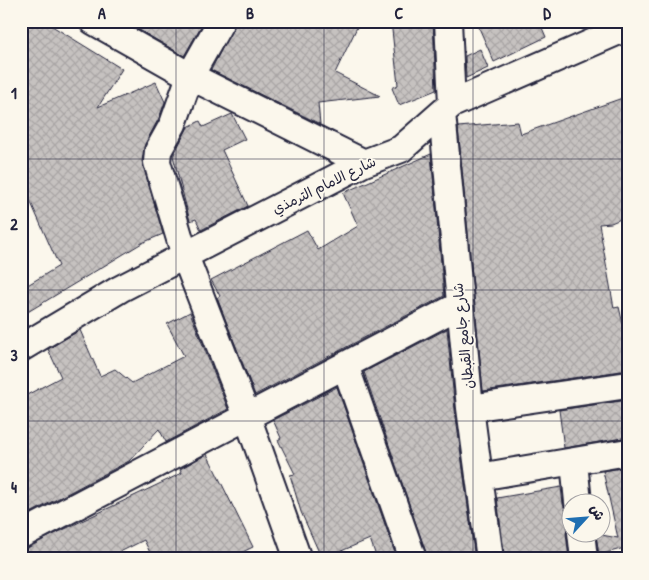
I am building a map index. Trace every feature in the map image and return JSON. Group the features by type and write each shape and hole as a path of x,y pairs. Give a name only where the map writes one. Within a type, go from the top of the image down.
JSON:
{"street":[{"path":"93,21 190,76 364,163"},
{"path":"221,21 190,76 174,124 158,151 157,162 185,256 248,416 293,557"},
{"name":"شارع جامع القبطان","path":"448,21 447,109 460,305 470,408 490,559"},
{"name":"شارع الامام الترمذي","path":"21,348 120,288 364,163 401,149 447,109 628,27"},
{"path":"21,535 460,305"},
{"path":"345,364 413,559"},
{"path":"470,408 628,385"},
{"path":"479,477 628,452"},
{"path":"574,462 577,492"},
{"path":"582,542 584,559"}],"building":[{"path":"21,21 44,21 122,69 98,107 156,82 165,102 145,144 142,161 163,234 142,243 21,316 21,289 59,266 28,196 21,202"},
{"path":"124,21 204,21 184,56"},
{"path":"236,21 360,21 335,73 380,96 318,103 320,124 211,70"},
{"path":"391,21 433,21 436,90 399,105 392,88 398,85"},
{"path":"476,21 539,21 546,37 494,62"},
{"path":"480,49 488,68 466,78 465,56"},
{"path":"628,96 628,216 611,223 599,224 614,308 619,307 623,324 628,323 628,370 483,391 458,127 518,122 521,134"},
{"path":"232,114 245,139 222,150 248,206 201,230 196,219 190,221 173,156 188,127 200,121 203,127"},
{"path":"431,154 444,296 255,395 217,298 220,296 211,280 307,230 318,250 358,226 343,193"},
{"path":"190,312 228,409 166,442 159,429 129,461 21,518 21,398 61,377 48,349 80,330 100,376 115,369 132,383 184,356 167,324"},
{"path":"447,329 455,410 475,559 428,559 364,372"},
{"path":"337,387 397,559 377,559 370,539 322,559 301,512 290,475 295,474 278,440 281,438 273,420"},
{"path":"628,400 628,437 564,448 559,410"},
{"path":"207,454 253,547 228,559 153,559 144,540 106,559 21,559 21,550 182,473 180,469"},
{"path":"628,467 628,547 599,555 597,542 612,542 612,537 618,538 612,511 612,492 608,492 603,471"},
{"path":"561,487 562,542 567,542 569,559 505,559 497,498"}]}
